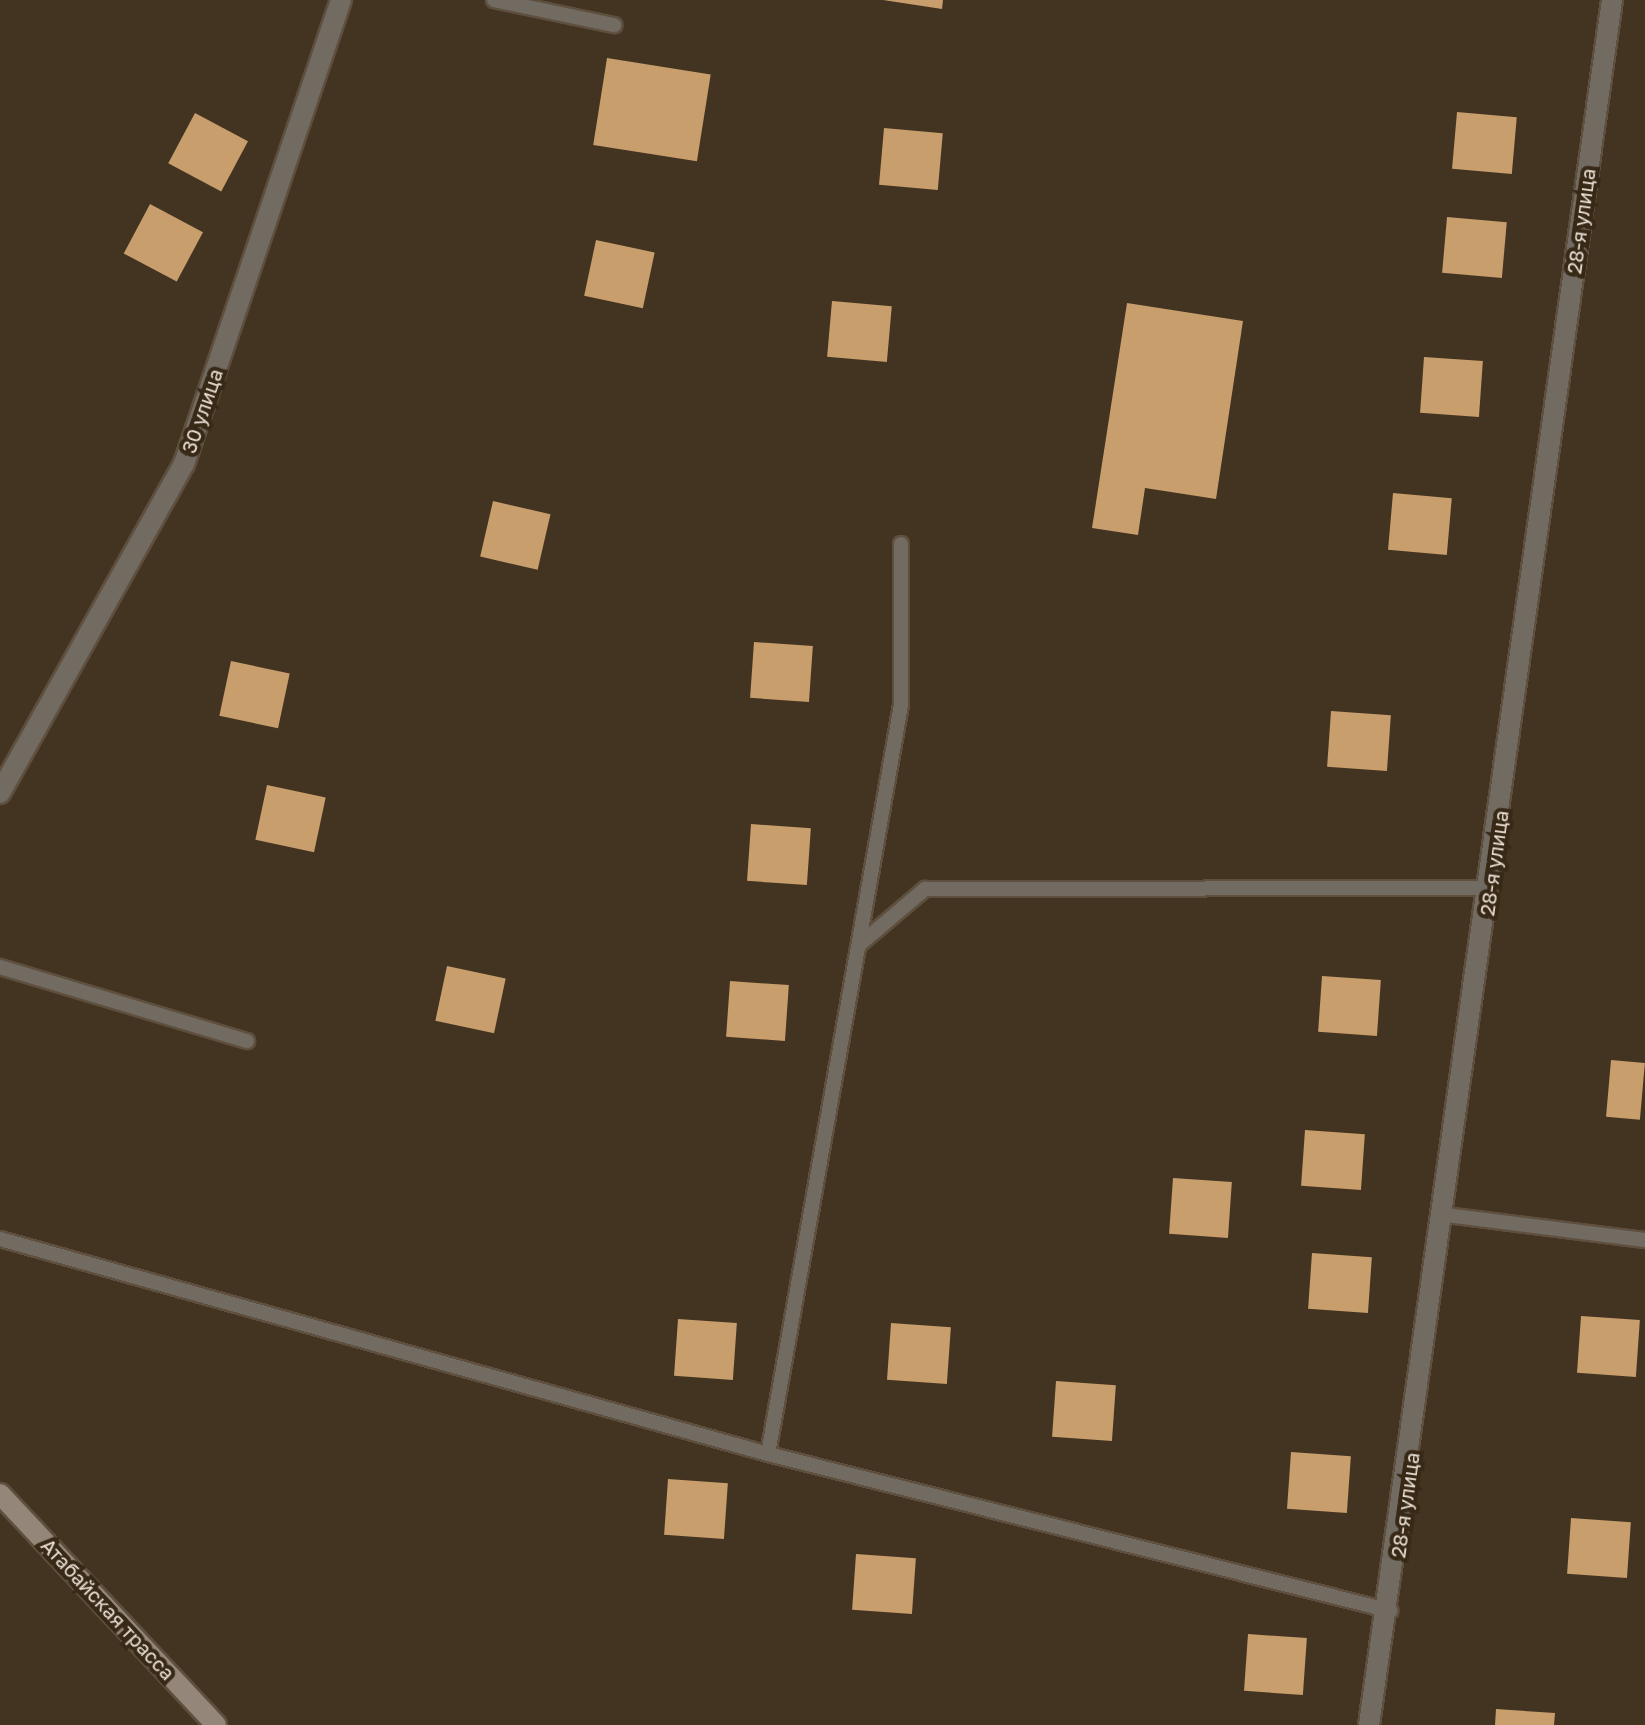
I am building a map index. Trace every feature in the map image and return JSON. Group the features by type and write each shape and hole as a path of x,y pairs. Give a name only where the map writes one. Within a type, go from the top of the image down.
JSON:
{"main road":[{"name":"Атабайская трасса","path":"0,1494 216,1725"}],"street":[{"name":"30 улица","path":"0,793 184,464 341,0"},
{"name":"28-я улица","path":"1369,1725 1391,1611 1612,0"}],"lane":[{"path":"494,0 614,25"},
{"path":"768,1454 901,705 901,544"},
{"path":"859,945 925,889 1490,888"},
{"path":"0,967 247,1041"},
{"path":"1446,1215 1645,1240"},
{"path":"0,1239 768,1454 1391,1611"}],"building":[{"path":"883,0 943,0 942,9"},
{"path":"607,58 711,74 697,161 593,145"},
{"path":"1457,112 1517,117 1512,174 1452,169"},
{"path":"195,113 248,141 221,191 168,163"},
{"path":"884,128 943,133 938,190 879,185"},
{"path":"150,204 203,232 177,282 124,253"},
{"path":"1447,217 1507,222 1502,278 1442,273"},
{"path":"596,240 655,252 643,308 584,296"},
{"path":"832,301 892,306 887,362 827,357"},
{"path":"1127,303 1243,321 1216,499 1145,488 1138,535 1092,528"},
{"path":"1424,357 1483,361 1479,417 1420,413"},
{"path":"1393,493 1452,498 1447,555 1388,550"},
{"path":"493,501 550,514 538,570 480,557"},
{"path":"754,642 813,646 809,702 750,698"},
{"path":"231,661 290,673 278,728 219,716"},
{"path":"1331,711 1391,715 1387,771 1327,767"},
{"path":"267,785 326,797 314,852 255,840"},
{"path":"751,824 811,828 807,885 747,881"},
{"path":"447,966 506,978 494,1033 435,1021"},
{"path":"1322,976 1381,980 1377,1036 1318,1032"},
{"path":"730,981 789,985 785,1041 726,1037"},
{"path":"1611,1060 1645,1063 1640,1120 1606,1117"},
{"path":"1305,1130 1365,1134 1361,1190 1301,1186"},
{"path":"1173,1178 1232,1182 1228,1238 1169,1234"},
{"path":"1312,1253 1372,1257 1368,1313 1308,1309"},
{"path":"1581,1316 1640,1320 1636,1377 1577,1373"},
{"path":"678,1319 737,1323 733,1380 674,1376"},
{"path":"891,1323 951,1327 947,1384 887,1380"},
{"path":"1056,1381 1116,1385 1112,1441 1052,1437"},
{"path":"1291,1452 1351,1456 1347,1513 1287,1509"},
{"path":"668,1479 728,1483 724,1539 664,1535"},
{"path":"1571,1518 1631,1522 1627,1578 1567,1574"},
{"path":"856,1554 916,1558 912,1614 852,1610"},
{"path":"1248,1634 1307,1638 1303,1695 1244,1691"},
{"path":"1496,1709 1555,1713 1554,1725 1495,1725"}]}
